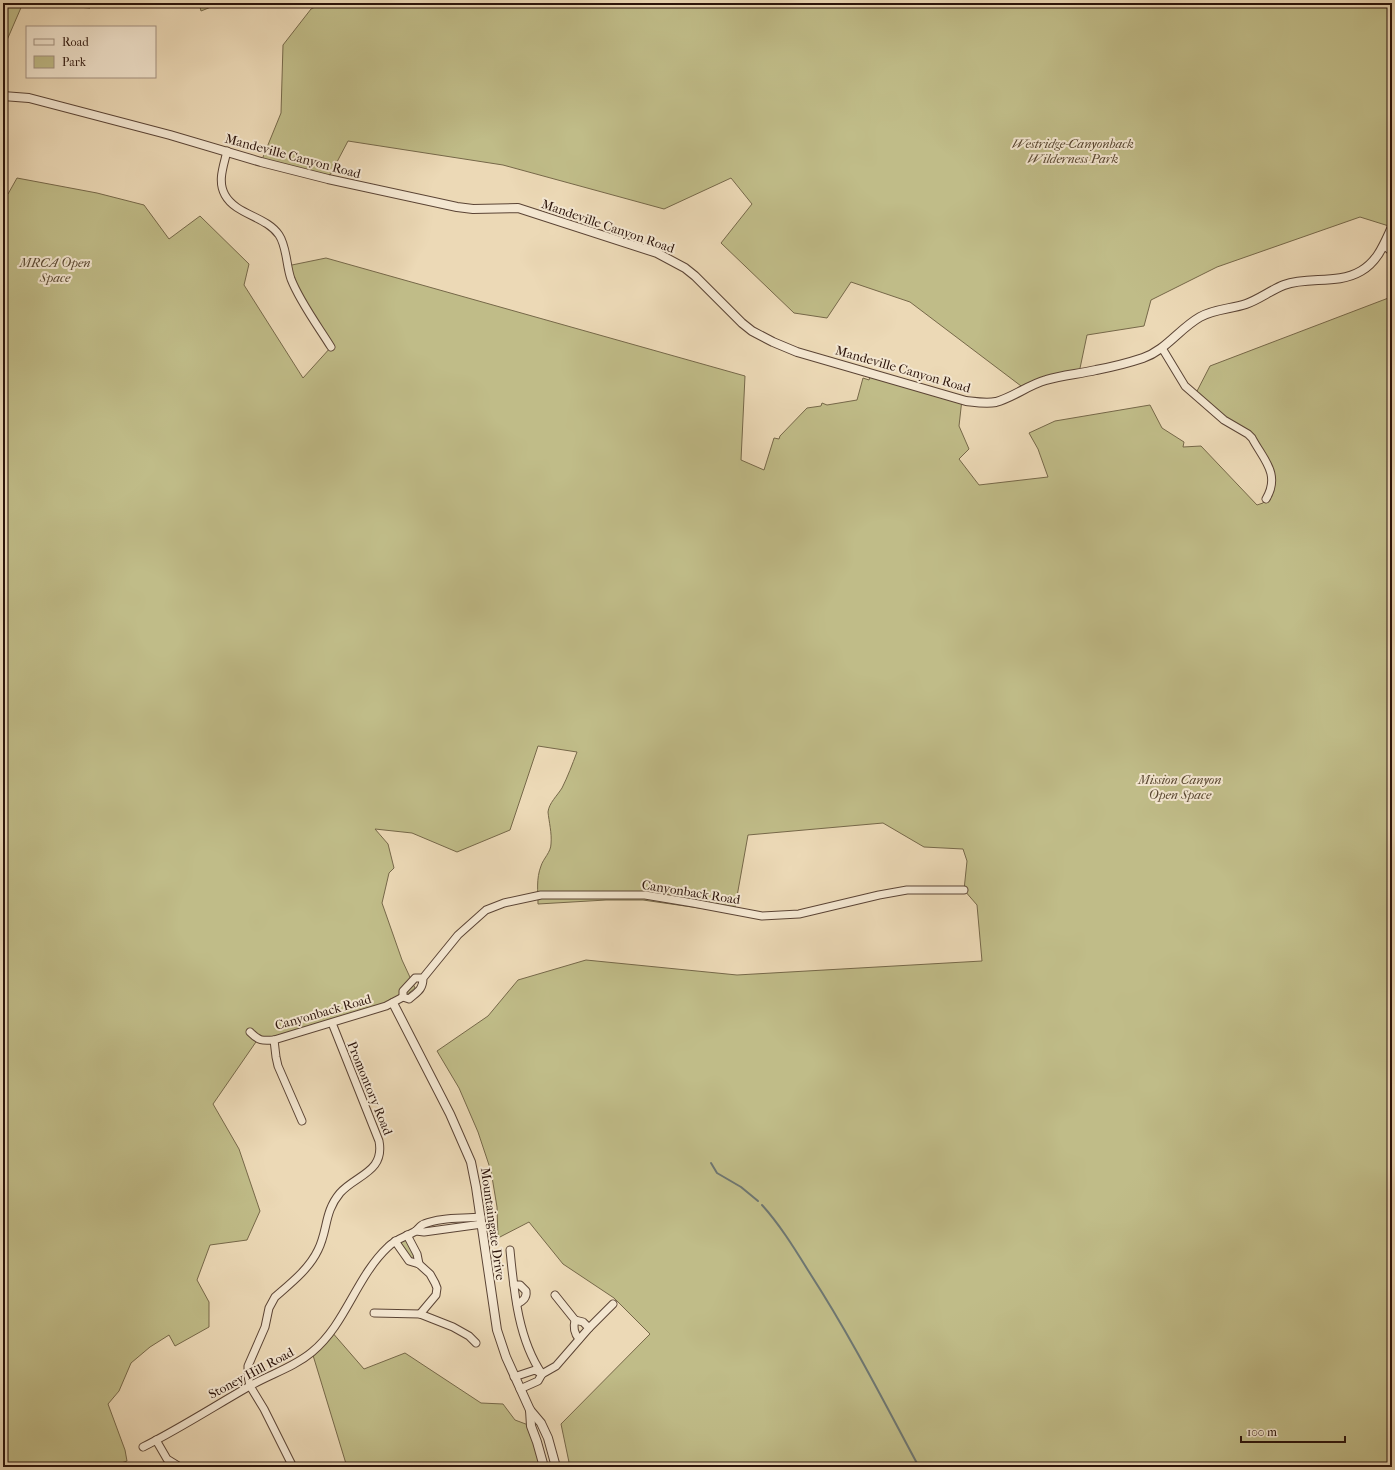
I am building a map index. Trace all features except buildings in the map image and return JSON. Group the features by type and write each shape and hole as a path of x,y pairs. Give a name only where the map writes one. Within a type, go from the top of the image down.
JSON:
{"street":[{"name":"Mandeville Canyon Road","path":"3,96 30,98 170,134 261,162 328,179 457,207 473,209 518,208 657,253 685,268 742,323 752,331 772,342 797,352 966,401 994,402 1009,397 1044,380 1096,370 1144,358 1162,348 1200,317 1210,313 1246,304 1288,284 1332,280 1360,272 1374,261 1384,245 1392,227"},
{"path":"227,151 221,183 225,196 229,202 275,230 280,236 285,250 287,266 296,289 331,347"},
{"path":"1384,245 1392,252"},
{"path":"1162,348 1185,386 1224,420 1248,434 1252,438 1270,468 1272,476 1270,488 1266,498"},
{"name":"Canyonback Road","path":"250,1032 262,1041 274,1040 332,1023 409,997 423,985 423,978 458,935 486,910 504,903 541,895 645,895 762,916 799,914 903,891 964,890"},
{"path":"409,997 402,991 415,978 423,978"},
{"name":"Mountaingate Drive","path":"393,1003 450,1114 471,1162 497,1330 514,1377 530,1410 541,1423 548,1438 556,1467"},
{"name":"Promontory Road","path":"293,1467 264,1409 250,1386 248,1366 261,1336 269,1308 275,1297 304,1270 319,1249 328,1214 335,1200 346,1188 373,1168 380,1156 379,1141 332,1023"},
{"path":"274,1040 278,1066 302,1121"},
{"path":"441,1220 442,1229"},
{"name":"Stoney Hill Road","path":"143,1447 250,1386 299,1363 323,1342 342,1315 367,1273 381,1254 395,1241 416,1231 422,1224 441,1220 481,1220"},
{"name":"Stoney Hill Road","path":"416,1231 424,1232 442,1229 481,1220"},
{"path":"406,1235 417,1254 419,1264"},
{"path":"395,1241 410,1261 419,1264 430,1274 436,1283 436,1295 420,1314"},
{"path":"510,1250 517,1304 530,1351 542,1374"},
{"path":"514,1285 520,1285 526,1291 526,1297 522,1302 517,1304"},
{"path":"555,1295 575,1320 583,1322 589,1328"},
{"path":"520,1388 538,1381 542,1374 556,1366 589,1328 613,1304"},
{"path":"374,1313 420,1314 454,1327 469,1336 476,1343"},
{"path":"575,1320 575,1333 579,1339"},
{"path":"514,1377 535,1370 542,1374"},
{"name":"Mountaingate Drive","path":"530,1410 531,1426 544,1467"},
{"path":"156,1440 167,1459 180,1467"}],"green space":[{"path":"3,3 23,3 4,47 3,47"},
{"path":"24,3 93,3 90,8"},
{"path":"199,3 221,3 201,11"},
{"name":"Westridge-Canyonback Wilderness Park","path":"323,3 1392,3 1392,227 1360,217 1217,267 1151,300 1144,326 1087,335 1079,373 1025,389 910,302 851,282 827,318 794,313 721,243 752,204 731,178 664,209 503,165 348,141 328,179 261,162 281,113 283,45 311,9"},
{"path":"17,178 97,193 144,205 169,239 200,216 249,264 244,285 303,378 331,347 287,266 326,258 745,376 741,460 764,470 774,438 779,439 780,436 807,408 821,406 822,403 827,405 857,400 863,378 869,380 871,373 962,399 959,426 969,449 959,459 979,485 1048,477 1038,449 1029,433 1055,421 1150,405 1162,428 1184,442 1183,447 1201,446 1257,505 1263,503 1269,493 1272,476 1252,438 1195,395 1210,366 1391,297 1392,1467 570,1467 561,1424 650,1334 614,1298 563,1264 529,1222 498,1238 497,1207 491,1171 478,1132 459,1088 437,1051 488,1016 518,980 586,960 737,975 982,961 977,905 964,890 967,861 963,849 924,847 883,823 748,835 734,913 643,900 606,900 538,904 539,871 550,850 551,844 548,812 562,788 577,752 538,746 510,830 457,852 412,833 375,829 388,844 394,868 389,873 382,903 402,960 415,988 404,997 274,1040 258,1039 213,1104 239,1149 260,1211 247,1240 210,1245 197,1280 209,1302 209,1327 175,1346 169,1335 150,1347 131,1363 119,1391 108,1404 125,1450 127,1461 109,1467 3,1467 3,196 8,194"},
{"path":"407,1235 419,1264 409,1261 395,1241"},
{"path":"331,1331 364,1369 405,1353 481,1403 503,1404 515,1420 531,1426 544,1467 347,1467 312,1352"}],"waterway":[{"path":"711,1163 717,1173 741,1187 758,1201"},
{"path":"762,1205 776,1221 826,1298 867,1370 919,1467"}],"park label":[{"name":"MRCA Open Space","path":"55,270"},
{"name":"Mission Canyon Open Space","path":"1180,786"}]}
